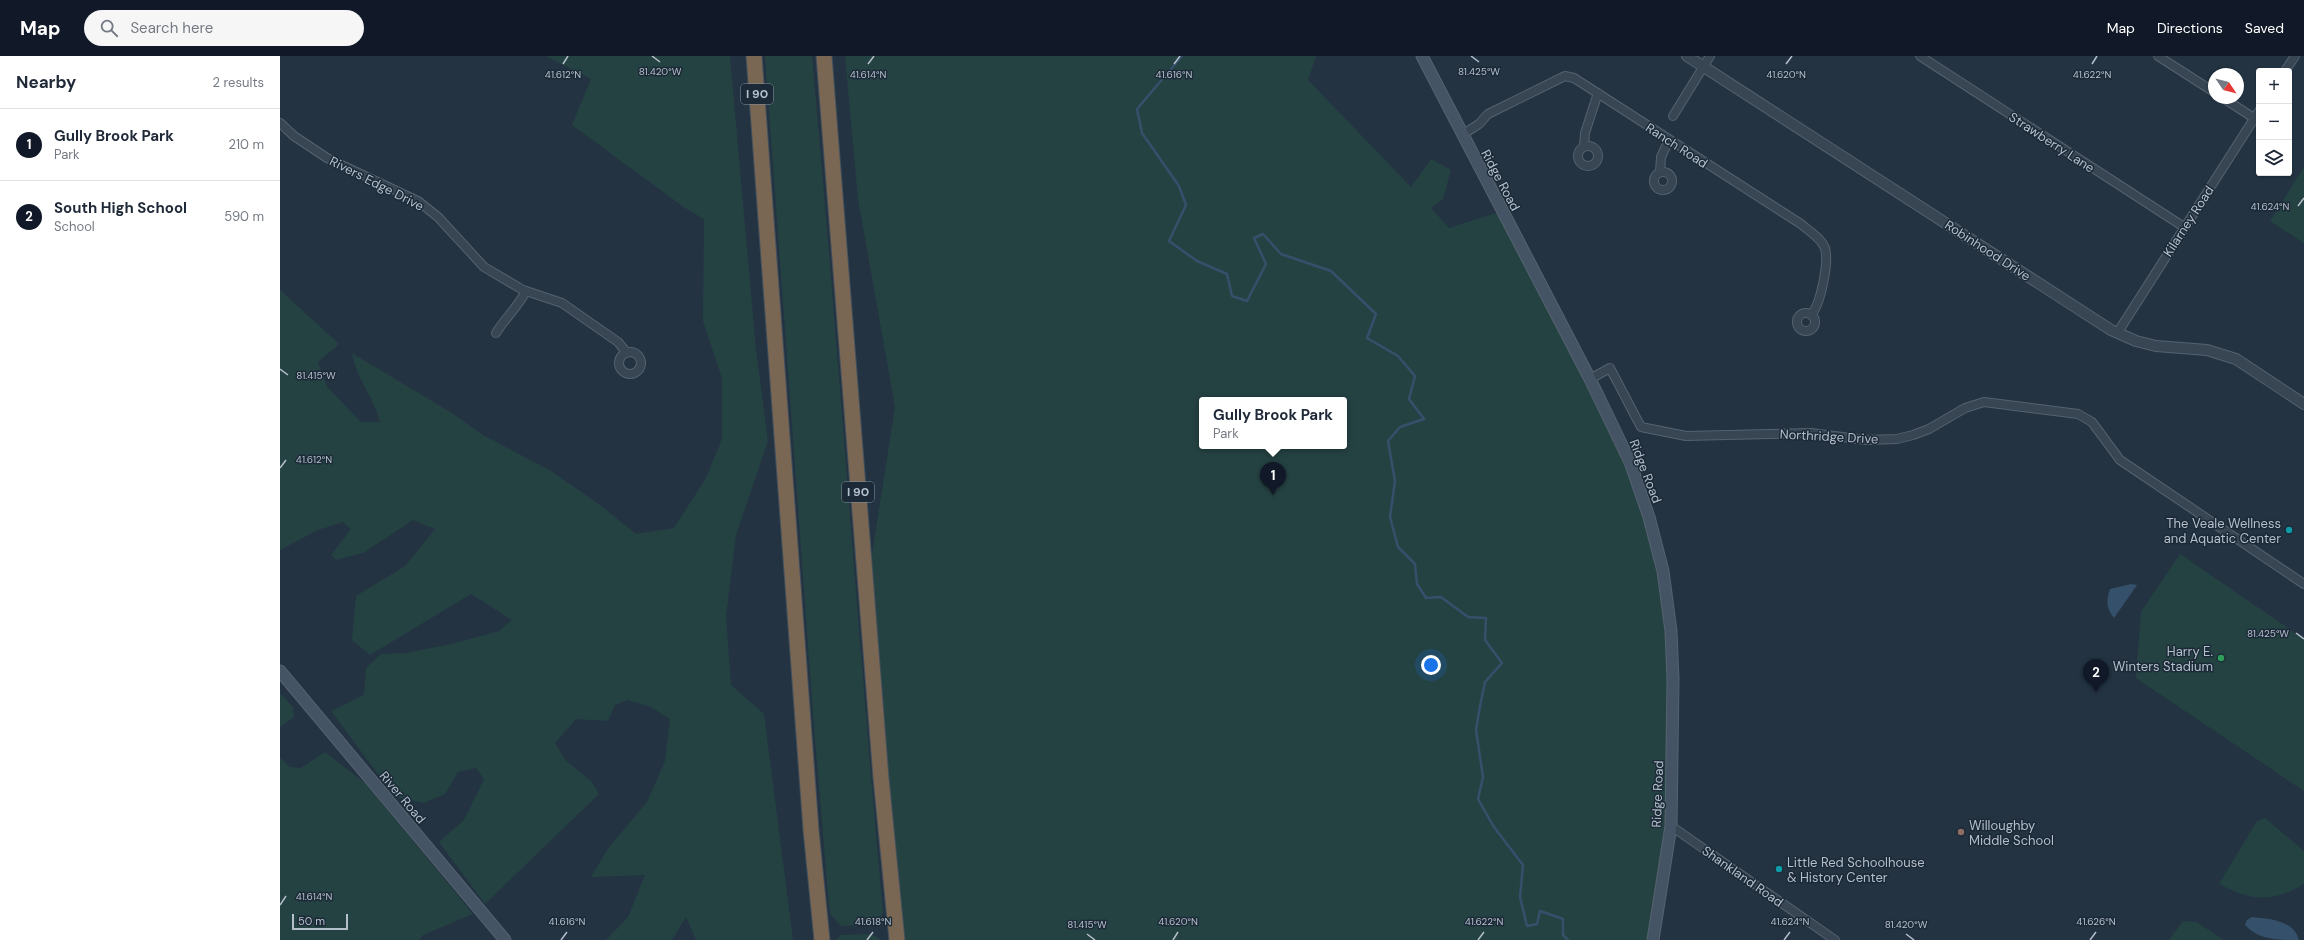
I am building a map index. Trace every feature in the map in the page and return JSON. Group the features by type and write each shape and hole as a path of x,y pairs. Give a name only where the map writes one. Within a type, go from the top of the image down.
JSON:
{"highway":[{"name":"I 90","path":"754,56 812,830 822,940"},
{"name":"I 90","path":"824,56 880,762 897,940"}],"main road":[{"name":"Ridge Road","path":"1422,56 1590,379 1638,483 1663,571 1671,631 1673,679 1671,826 1652,940"},
{"name":"River Road","path":"280,671 505,940"}],"street":[{"name":"Robinhood Drive","path":"1687,56 2118,332 2136,341 2156,346 2207,350 2236,359 2304,404"},
{"path":"1673,116 1710,56"},
{"name":"Strawberry Lane","path":"1920,56 2184,227"},
{"path":"2158,56 2208,88"},
{"path":"2287,68 2294,56"},
{"name":"Ranch Road","path":"1462,135 1479,124 1488,114 1565,76 1574,78 1800,224 1820,240 1825,249 1826,263 1820,297 1811,315"},
{"path":"1584,147 1585,133 1598,93"},
{"path":"2232,104 2254,118"},
{"name":"Kilarney Road","path":"2118,332 2256,115"},
{"name":"Rivers Edge Drive","path":"280,123 294,136 327,158 418,201 438,217 484,267 509,284 562,303 618,342 626,353"},
{"path":"1660,172 1661,157 1669,140"},
{"path":"496,332 506,317 520,302 526,291"},
{"name":"Northridge Drive","path":"1590,379 1610,368 1641,427 1686,436 1779,432 1811,433 1866,440 1897,439 1929,429 1965,408 1984,402 2078,414 2092,422 2111,450 2131,469 2304,584"},
{"name":"Shankland Road","path":"1671,826 1835,940"}],"green space":[{"path":"546,56 730,56 756,350 768,441 736,535 726,616 731,685 764,714 793,940 696,940 686,917 672,940 606,940 628,917 645,875 591,877 609,847 647,802 665,761 670,719 651,707 628,700 615,705 608,721 576,719 555,743 565,760 592,782 599,794 485,904 439,842 464,820 484,779 476,768 458,772 445,794 424,803 395,797 331,711 364,695 366,668 381,654 406,653 451,644 499,631 512,620 471,594 370,655 352,640 356,596 405,566 435,529 413,520 363,553 336,560 331,555 351,529 343,522 318,530 280,550 280,290 339,344 318,362 327,387 361,422 380,422 374,404 357,371 352,353 452,413 483,435 551,471 600,505 636,534 674,528 706,478 722,439 722,378 703,321 704,219 685,208 572,125 591,79"},
{"path":"765,56 812,56 883,912 881,920 873,925 841,926 831,915 829,906 814,727"},
{"path":"845,56 1316,56 1308,80 1411,187 1431,159 1451,170 1443,199 1431,208 1449,228 1502,211 1638,483 1671,631 1671,826 1653,940 897,940 866,593 895,407 858,199"},
{"path":"2304,167 2304,243 2270,221"},
{"name":"Harry E. Winters Stadium","path":"2180,554 2304,639 2304,791 2136,678 2141,612"},
{"path":"280,693 293,707 294,717 280,727"},
{"path":"325,752 366,784 473,914 423,935 419,940 280,940 280,757 289,767 301,768"},
{"path":"2265,818 2304,851 2304,884 2282,894 2262,898 2241,894 2219,884 2257,821"},
{"path":"2183,921 2196,922 2224,940 2169,940"},
{"path":"872,934 882,940 836,940 841,935"}],"water":[{"path":"2131,584 2137,585 2114,618 2109,611 2108,604 2110,589"},
{"path":"2252,917 2273,920 2286,924 2292,928 2299,940 2275,939 2256,934 2245,925 2247,920"}],"waterway":[{"path":"1182,56 1137,109 1142,133 1179,186 1186,205 1169,241 1197,261 1227,274 1232,296 1247,301 1266,264 1254,238 1263,234 1281,254 1331,271 1376,314 1367,338 1398,356 1415,376 1409,399 1424,419 1400,427 1388,441 1395,481 1390,517 1398,547 1415,564 1417,584 1426,598 1441,597 1468,617 1486,618 1485,640 1502,663 1485,682 1480,706 1476,730 1483,777 1478,799 1494,827 1523,865 1520,897 1527,926 1537,924 1540,911 1563,919 1563,935 1568,940"}],"place":[{"name":"Gully Brook Park","path":"1273,495"},
{"name":"The Veale Wellness and Aquatic Center","path":"2289,530"},
{"name":"Harry E. Winters Stadium","path":"2221,658"},
{"name":"South High School","path":"2096,692"},
{"name":"Willoughby Middle School","path":"1961,832"},
{"name":"Little Red Schoolhouse & History Center","path":"1779,869"}]}
